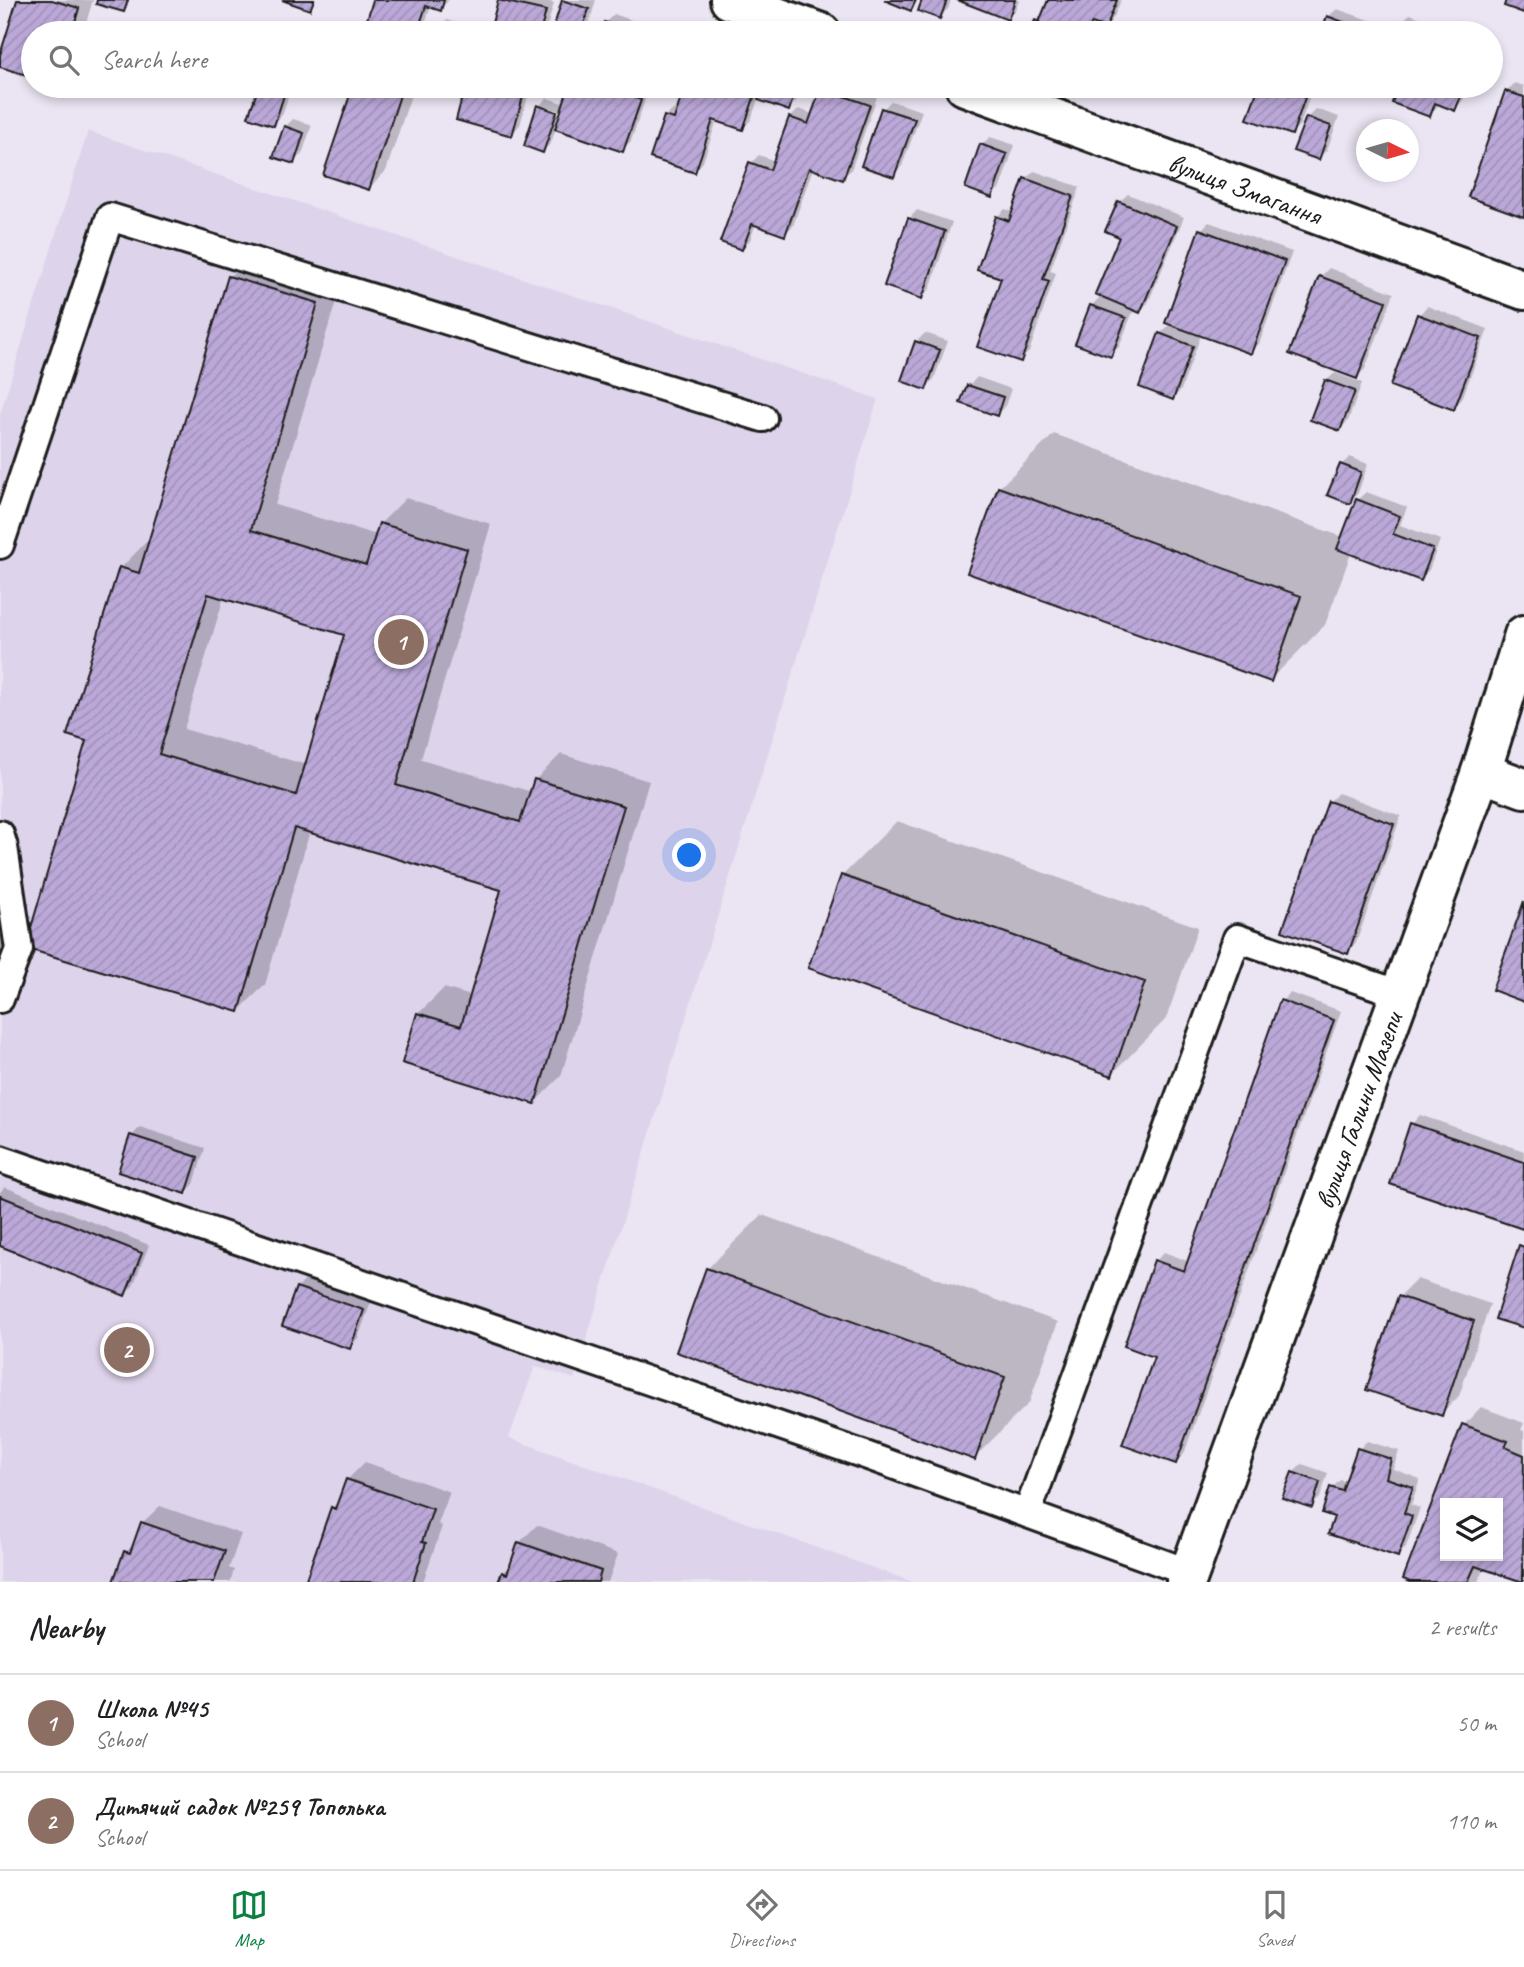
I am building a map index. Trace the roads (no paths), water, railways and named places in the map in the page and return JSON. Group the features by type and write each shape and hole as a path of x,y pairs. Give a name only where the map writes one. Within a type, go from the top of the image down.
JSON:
{"street":[{"path":"730,0 788,21"},
{"name":"вулиця Змагання","path":"998,98 1524,290"},
{"name":"вулиця Галини Мазепи","path":"1196,1579 1400,993 1481,772 1524,635"},
{"path":"1481,772 1524,788"}],"lane":[{"path":"0,545 110,217 763,418"},
{"path":"0,834 19,949 0,999"},
{"path":"1027,1514 1237,938 1400,993"},
{"path":"0,1159 868,1456 1196,1579"}],"place":[{"name":"Школа №45","path":"401,642"},
{"name":"Дитячий садок №259 Тополька","path":"127,1350"}]}
